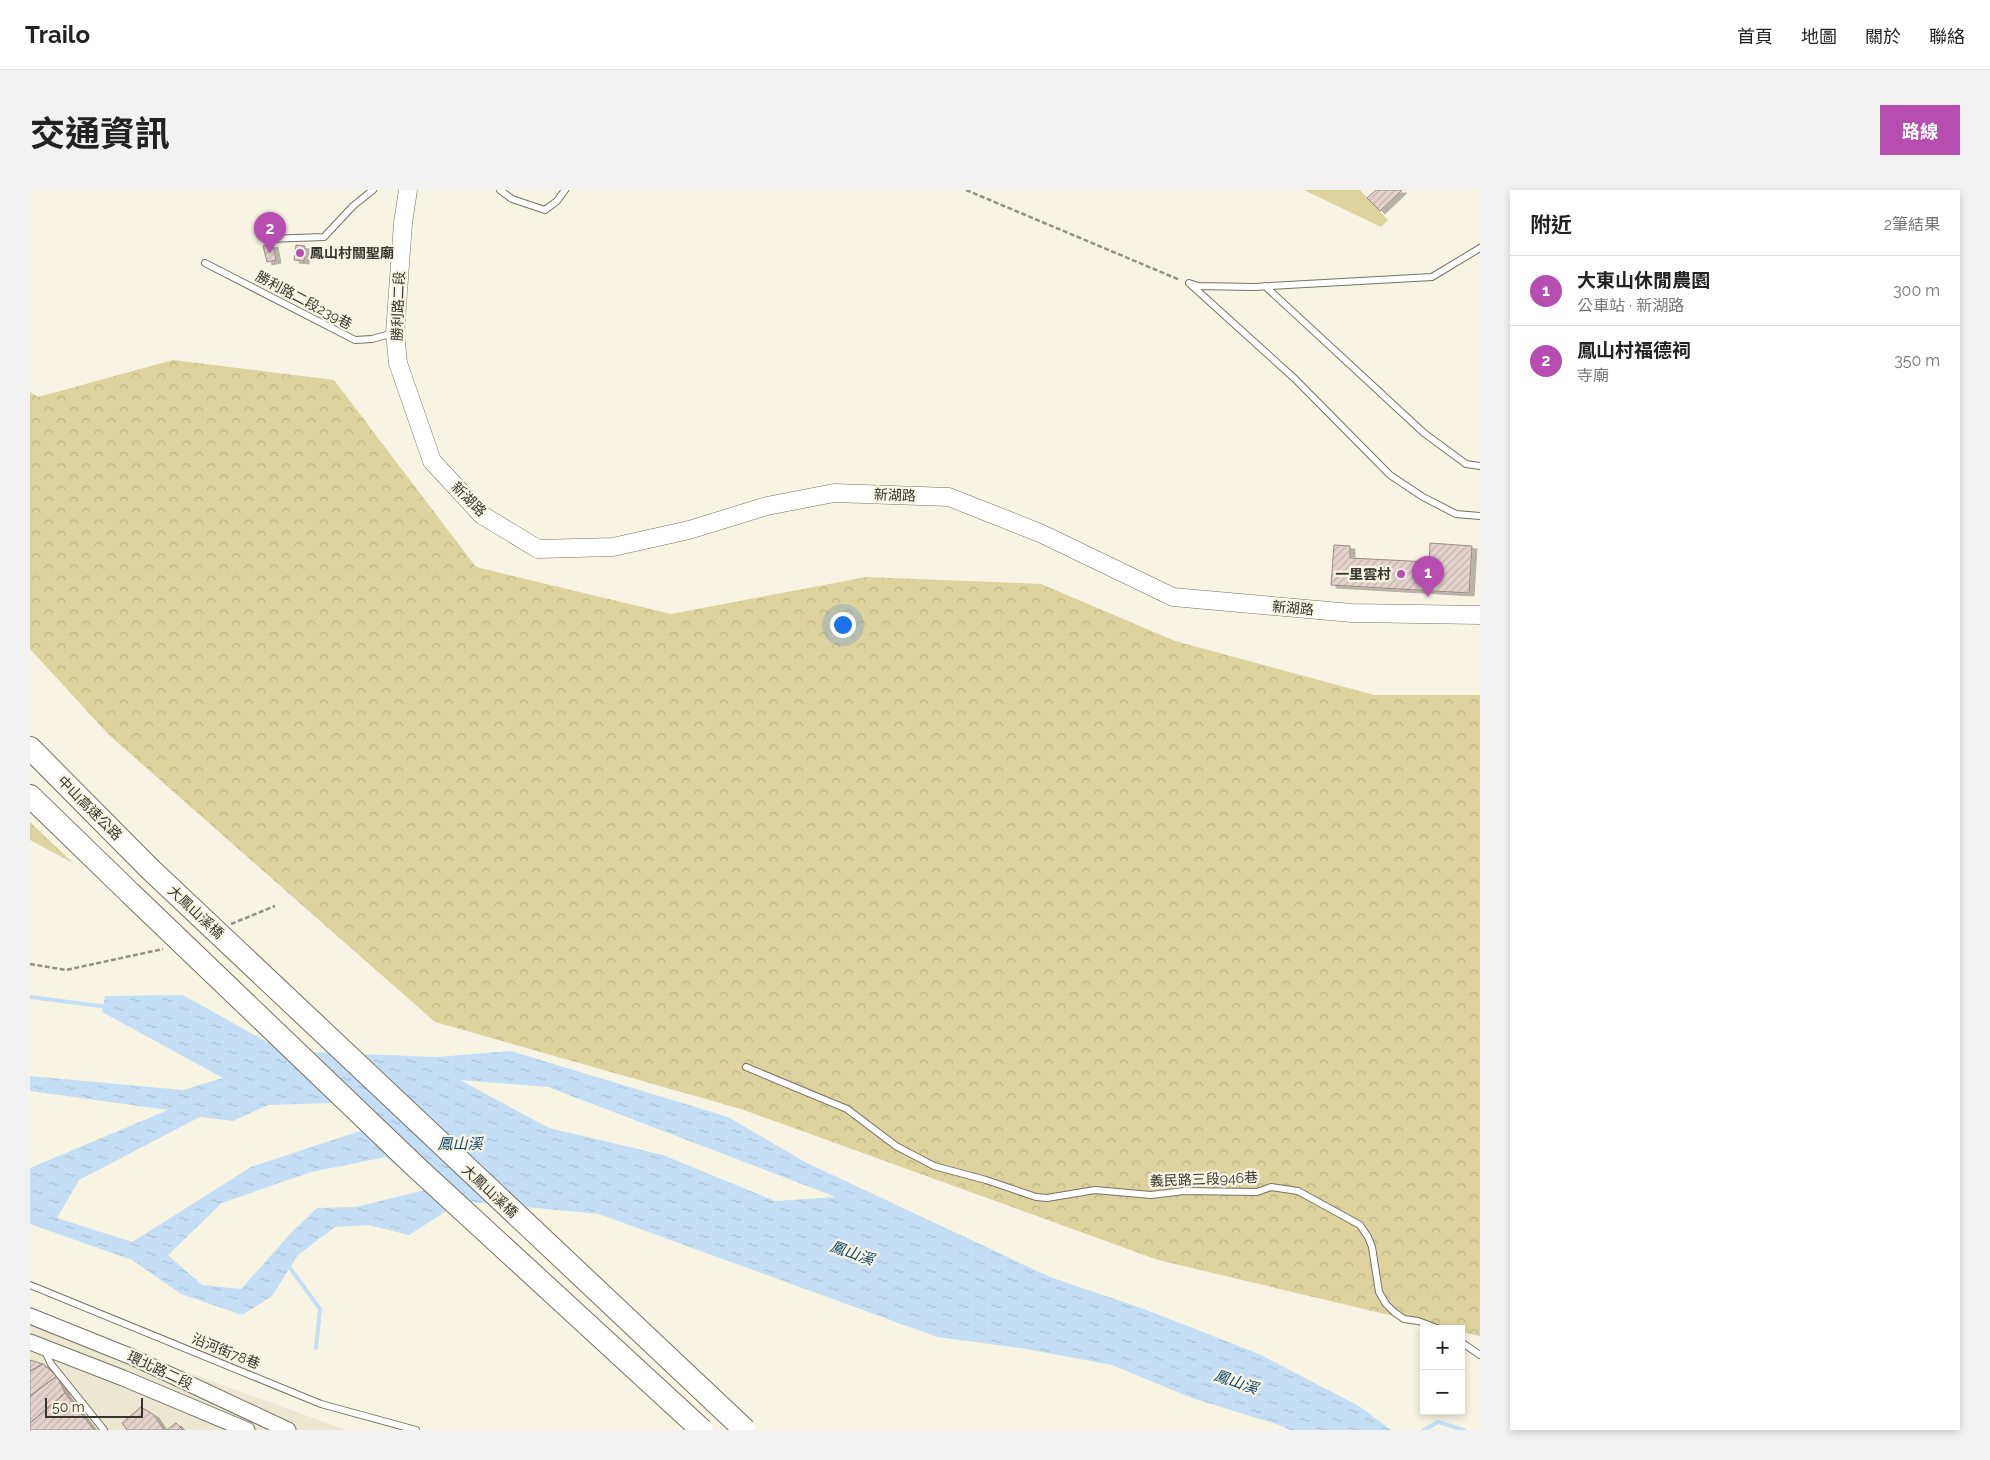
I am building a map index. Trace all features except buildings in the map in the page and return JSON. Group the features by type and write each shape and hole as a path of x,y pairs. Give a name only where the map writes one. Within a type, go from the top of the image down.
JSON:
{"highway":[{"name":"中山高速公路","path":"30,748 149,868"},
{"path":"30,796 416,1167 702,1430"},
{"name":"大鳳山溪橋","path":"149,868 745,1430"}],"main road":[{"name":"勝利路二段","path":"398,363 395,333 403,223 408,190"},
{"name":"新湖路","path":"398,363 432,461 482,515 538,548 613,547 689,530 767,506 834,493 949,498 1040,533 1173,597 1352,614 1480,615"}],"street":[{"name":"環北路二段","path":"30,1316 132,1357 288,1430"},
{"name":"環北路二段","path":"37,1345 124,1378 247,1430"}],"lane":[{"path":"266,239 324,237 353,206 373,190"},
{"path":"500,190 512,198 545,210 557,201 566,190"},
{"path":"1189,283 1198,286 1265,286 1432,277 1480,248"},
{"name":"勝利路二段239巷","path":"205,263 355,340 372,339 395,333"},
{"path":"1189,283 1295,380 1390,475 1423,497 1456,514 1480,516"},
{"path":"1265,286 1424,433 1466,464 1480,466"},
{"name":"義民路三段946巷","path":"746,1067 847,1109 896,1146 934,1166 986,1180 1036,1197 1046,1198 1095,1190 1151,1195 1184,1191 1258,1192 1271,1187 1298,1191 1360,1225 1372,1247 1380,1292 1386,1304 1404,1319 1428,1325"},
{"name":"沿河街78巷","path":"30,1285 321,1404 416,1430"},
{"path":"37,1345 104,1430"},
{"path":"1465,1345 1480,1355"}],"path":[{"path":"966,190 1189,283"},
{"path":"30,964 66,970 164,949"}],"shaded area":[{"path":"30,1315 228,1387 346,1430 30,1430"}],"green space":[{"path":"1304,190 1360,190 1388,220 1381,227"},
{"path":"173,360 334,380 476,567 671,614 866,577 1041,584 1175,641 1374,695 1480,695 1480,1336 1465,1333 1465,1325 1431,1325 1158,1260 741,1109 435,1022 109,735 30,649 30,392 38,397"},
{"path":"30,822 73,863 30,840"}],"water":[{"name":"鳳山溪","path":"183,995 283,1051 437,1057 511,1051 728,1117 805,1162 1050,1277 1144,1309 1259,1354 1359,1406 1391,1430 1290,1430 1192,1398 1112,1365 1020,1348 937,1337 599,1214 462,1201 409,1235 368,1225 335,1227 298,1255 272,1296 242,1315 181,1294 132,1260 30,1224 30,1168 168,1110 30,1091 30,1076 183,1090 223,1078 102,1012 105,996","holes":["460,1080 548,1087 836,1197 775,1201 663,1155 549,1128","332,1103 363,1130 251,1167 132,1242 57,1218 79,1180 200,1117 233,1121 268,1105","386,1157 425,1190 356,1207 317,1208 292,1232 241,1289 202,1285 168,1255 222,1203 311,1172"]}],"waterway":[{"path":"30,997 108,1007"},
{"path":"290,1268 320,1309 316,1348"},
{"path":"1424,1430 1438,1422 1464,1430"}],"place":[{"name":"鳳山村福德祠","path":"270,253"},
{"name":"鳳山村關聖廟","path":"300,253"},
{"name":"一里雲村","path":"1401,574"},
{"name":"大東山休閒農園","path":"1428,597"}]}
